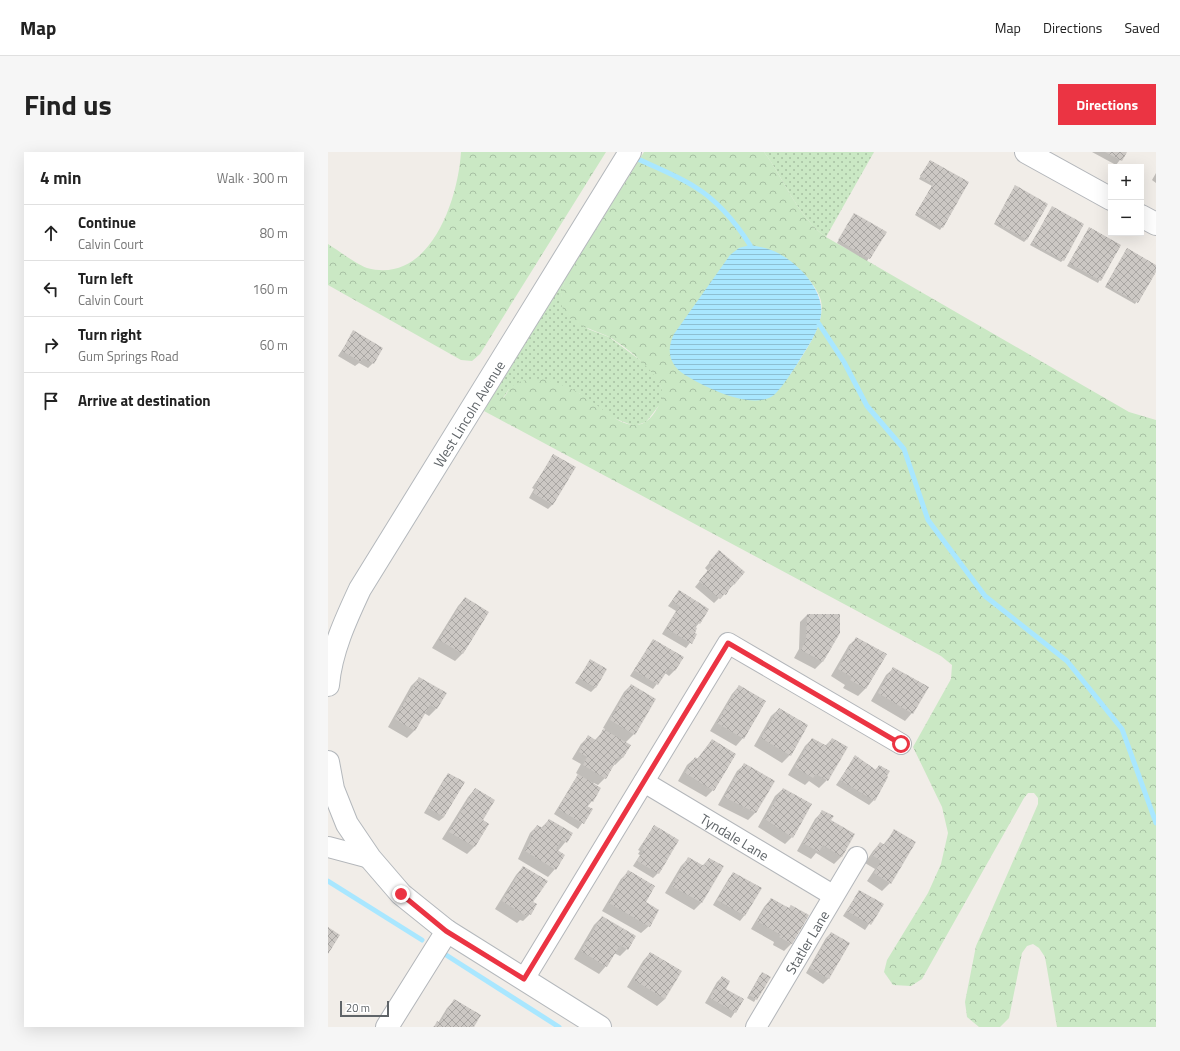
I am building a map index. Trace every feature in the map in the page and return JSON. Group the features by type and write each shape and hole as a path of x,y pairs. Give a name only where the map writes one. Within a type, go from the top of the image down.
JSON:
{"main road":[{"path":"1026,152 1108,197"},
{"name":"West Lincoln Avenue","path":"328,685 334,654 345,621 360,589 627,158"},
{"path":"1144,218 1156,224"},
{"path":"328,762 333,789 347,824 370,858 401,894 446,931 600,1027"},
{"path":"387,1027 446,931"}],"street":[{"path":"524,979 728,643 901,744"},
{"name":"Tyndale Lane","path":"644,782 826,891"},
{"path":"328,847 370,858"},
{"name":"Statler Lane","path":"756,1027 857,857"}],"green space":[{"path":"461,152 606,152 480,354 472,361 461,360 328,285 328,244 367,268 389,270 408,264 424,251 436,234 447,214 459,171"},
{"path":"644,152 764,152 807,219 826,237 1129,412 1156,420 1156,1027 1057,1027 1045,957 1039,948 1033,944 1027,946 1022,953 1009,1018 1000,1027 979,1027 967,1017 965,1002 976,946 1038,804 1038,798 1034,793 1028,793 1024,798 922,979 911,986 893,985 884,972 887,960 928,893 941,864 948,833 942,807 913,747 951,679 952,665 941,656 484,411 492,396 499,396 503,398 510,388 525,380 542,379 560,384 575,391 588,398 607,413 627,424 637,425 646,421 655,412 662,397 661,387 657,380 646,366 623,346 603,334 577,323 567,315 561,302 561,294 565,279","holes":["786,258 812,283 819,295 822,310 817,330 790,375"]},
{"path":"764,152 874,152 826,237 807,219"},
{"path":"565,279 561,298 588,329 609,337 648,366 658,379 663,392 661,403 646,422 634,426 611,417 579,393 509,389 503,398 491,399"}],"water":[{"path":"750,245 766,248 787,258 805,274 818,294 821,305 820,321 806,351 778,391 771,397 762,400 751,400 727,395 693,380 675,367 670,357 670,346 674,334 730,255 739,248"}],"building":[{"path":"1105,152 1127,152 1122,161"},
{"path":"930,160 969,182 943,228 916,213 933,184 920,176"},
{"path":"1015,185 1048,204 1027,240 995,222"},
{"path":"1052,206 1084,224 1064,261 1032,243"},
{"path":"854,213 887,232 870,259 838,240"},
{"path":"1089,227 1121,245 1101,281 1069,263"},
{"path":"1127,248 1156,265 1156,272 1138,303 1106,285"},
{"path":"353,330 383,348 374,364 363,358 361,362 342,351"},
{"path":"553,454 576,467 553,505 533,493 539,484 536,483"},
{"path":"719,550 745,572 734,585 733,583 726,595 724,594 720,599 699,581 712,565 709,562"},
{"path":"679,590 709,609 700,624 697,622 694,626 697,628 695,633 697,634 692,644 666,628 680,606 672,601"},
{"path":"465,597 489,612 463,654 439,640"},
{"path":"807,614 840,614 840,633 823,662 801,650 806,640"},
{"path":"856,637 887,654 866,689 850,680 852,677 838,669"},
{"path":"653,639 684,657 675,671 669,668 658,685 634,670"},
{"path":"590,659 607,669 596,688 579,678"},
{"path":"893,667 929,687 913,714 878,693"},
{"path":"419,677 447,693 437,709 430,705 415,731 395,719"},
{"path":"631,684 656,699 635,735 610,720"},
{"path":"739,685 766,701 744,739 717,723"},
{"path":"779,708 808,725 791,756 761,738"},
{"path":"603,729 631,745 623,758 619,756 606,779 583,765 587,757 579,752 588,735 597,741"},
{"path":"812,738 827,746 832,738 848,747 828,781 816,774 813,778 795,767"},
{"path":"712,739 736,754 714,791 685,773 695,757 698,759"},
{"path":"855,755 876,770 879,765 890,771 875,801 840,780"},
{"path":"744,763 775,781 756,813 724,797"},
{"path":"448,773 465,782 444,817 428,808"},
{"path":"578,774 601,788 593,802 590,800 587,806 593,809 584,824 558,809"},
{"path":"475,788 495,800 483,820 489,824 475,847 449,832"},
{"path":"783,788 812,804 793,838 765,819"},
{"path":"822,810 834,816 831,820 855,834 842,857 823,845 819,852 803,843"},
{"path":"549,819 573,833 567,843 562,840 556,849 565,855 556,870 525,851 532,838 530,836 537,825 543,828"},
{"path":"654,825 679,840 659,874 637,861 644,850 642,849 644,846 642,845"},
{"path":"894,829 916,842 891,884 874,873 881,861 872,855 880,842 885,845"},
{"path":"688,857 704,866 709,858 724,866 702,903 672,886"},
{"path":"523,866 548,881 533,902 537,904 531,915 527,912 526,916 502,901"},
{"path":"628,870 655,886 646,902 659,910 650,927 609,903"},
{"path":"733,872 762,888 745,916 717,900"},
{"path":"859,890 884,904 871,925 847,911"},
{"path":"771,898 789,908 791,905 809,915 792,944 779,937 781,935 757,921"},
{"path":"602,916 636,936 628,950 620,945 607,967 581,951"},
{"path":"328,927 340,935 328,954"},
{"path":"831,932 850,943 829,979 810,968"},
{"path":"650,952 682,971 665,999 634,980"},
{"path":"762,972 771,977 757,1000 749,995"},
{"path":"722,976 730,981 726,989 744,999 736,1013 710,998"},
{"path":"454,999 481,1015 474,1027 434,1027 437,1021 440,1023"}],"waterway":[{"path":"634,157 695,187 711,199 726,213 750,245"},
{"path":"819,324 844,362 867,406 904,449 928,520 985,596 1067,661 1122,729 1156,823"},
{"path":"328,881 422,940"},
{"path":"443,953 559,1027"}],"route":[{"path":"401,894 446,931 524,979 728,643 901,744"}]}
